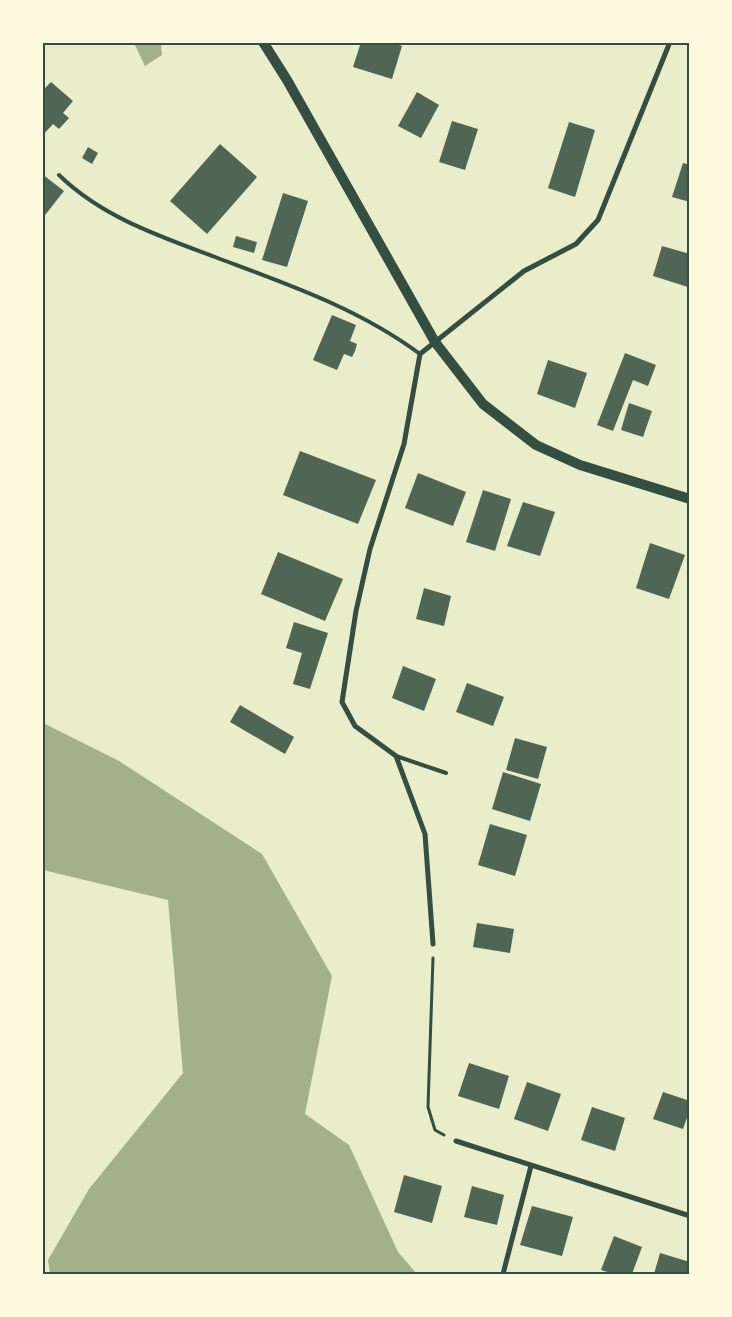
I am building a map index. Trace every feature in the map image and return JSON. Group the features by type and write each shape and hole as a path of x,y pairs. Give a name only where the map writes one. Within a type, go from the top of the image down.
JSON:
{"main road":[{"path":"263,42 288,80 435,342 483,404 536,445 580,465 690,499"}],"street":[{"path":"433,944 425,834 396,756 355,726 342,702 356,611 370,549 404,444 420,354 524,271 576,244 598,220 670,42"},
{"path":"456,1141 690,1216"},
{"path":"503,1274 531,1166"}],"lane":[{"path":"59,175 79,194 146,231 301,289 358,314 392,333 420,354"},
{"path":"396,756 446,773"}],"path":[{"path":"433,944 428,1107 435,1130 456,1141"}],"shaded area":[{"path":"134,43 161,43 162,55 145,66"},
{"path":"43,723 119,761 262,854 332,976 305,1114 349,1145 398,1252 417,1274 50,1274 48,1260 89,1189 183,1073 168,900 43,870"}],"building":[{"path":"361,42 390,42 402,46 392,79 353,67"},
{"path":"51,82 73,101 63,113 69,118 59,129 53,124 42,136 42,91"},
{"path":"417,92 439,105 421,138 398,126"},
{"path":"452,121 478,129 465,170 439,162"},
{"path":"569,122 595,130 575,197 548,188"},
{"path":"220,144 257,177 207,234 170,201"},
{"path":"88,147 98,153 92,164 82,158"},
{"path":"683,163 690,165 690,202 672,197"},
{"path":"42,174 64,191 42,219"},
{"path":"283,193 308,201 287,267 262,260"},
{"path":"236,236 257,242 254,253 233,247"},
{"path":"662,246 690,254 688,287 653,276"},
{"path":"332,315 356,325 350,341 357,344 355,351 352,357 344,354 337,370 313,360"},
{"path":"625,353 656,365 648,386 633,380 613,431 597,425"},
{"path":"548,360 587,373 575,408 537,394"},
{"path":"629,403 652,411 643,437 621,430"},
{"path":"300,451 376,480 358,524 283,495"},
{"path":"418,473 466,492 453,526 405,508"},
{"path":"483,490 511,499 495,551 466,542"},
{"path":"523,502 555,512 540,556 507,546"},
{"path":"650,543 685,555 669,599 636,588"},
{"path":"278,552 343,579 325,621 261,594"},
{"path":"424,588 451,596 444,626 416,619"},
{"path":"294,622 328,633 310,689 293,684 302,653 286,648"},
{"path":"403,666 436,679 424,711 392,698"},
{"path":"467,683 504,697 493,726 456,712"},
{"path":"240,705 294,737 285,754 230,722"},
{"path":"515,738 547,747 538,779 506,770"},
{"path":"503,772 541,784 530,821 492,809"},
{"path":"490,824 527,835 515,876 478,865"},
{"path":"477,923 514,929 510,953 473,947"},
{"path":"469,1063 509,1076 499,1109 458,1096"},
{"path":"527,1082 561,1094 548,1131 514,1119"},
{"path":"663,1092 690,1101 690,1109 683,1129 653,1119"},
{"path":"592,1107 625,1118 615,1151 581,1140"},
{"path":"404,1175 442,1186 432,1223 394,1212"},
{"path":"472,1186 504,1195 497,1225 464,1217"},
{"path":"532,1206 573,1217 562,1256 520,1245"},
{"path":"614,1236 642,1247 632,1274 614,1274 601,1270"},
{"path":"660,1253 690,1262 690,1274 654,1274"}]}
